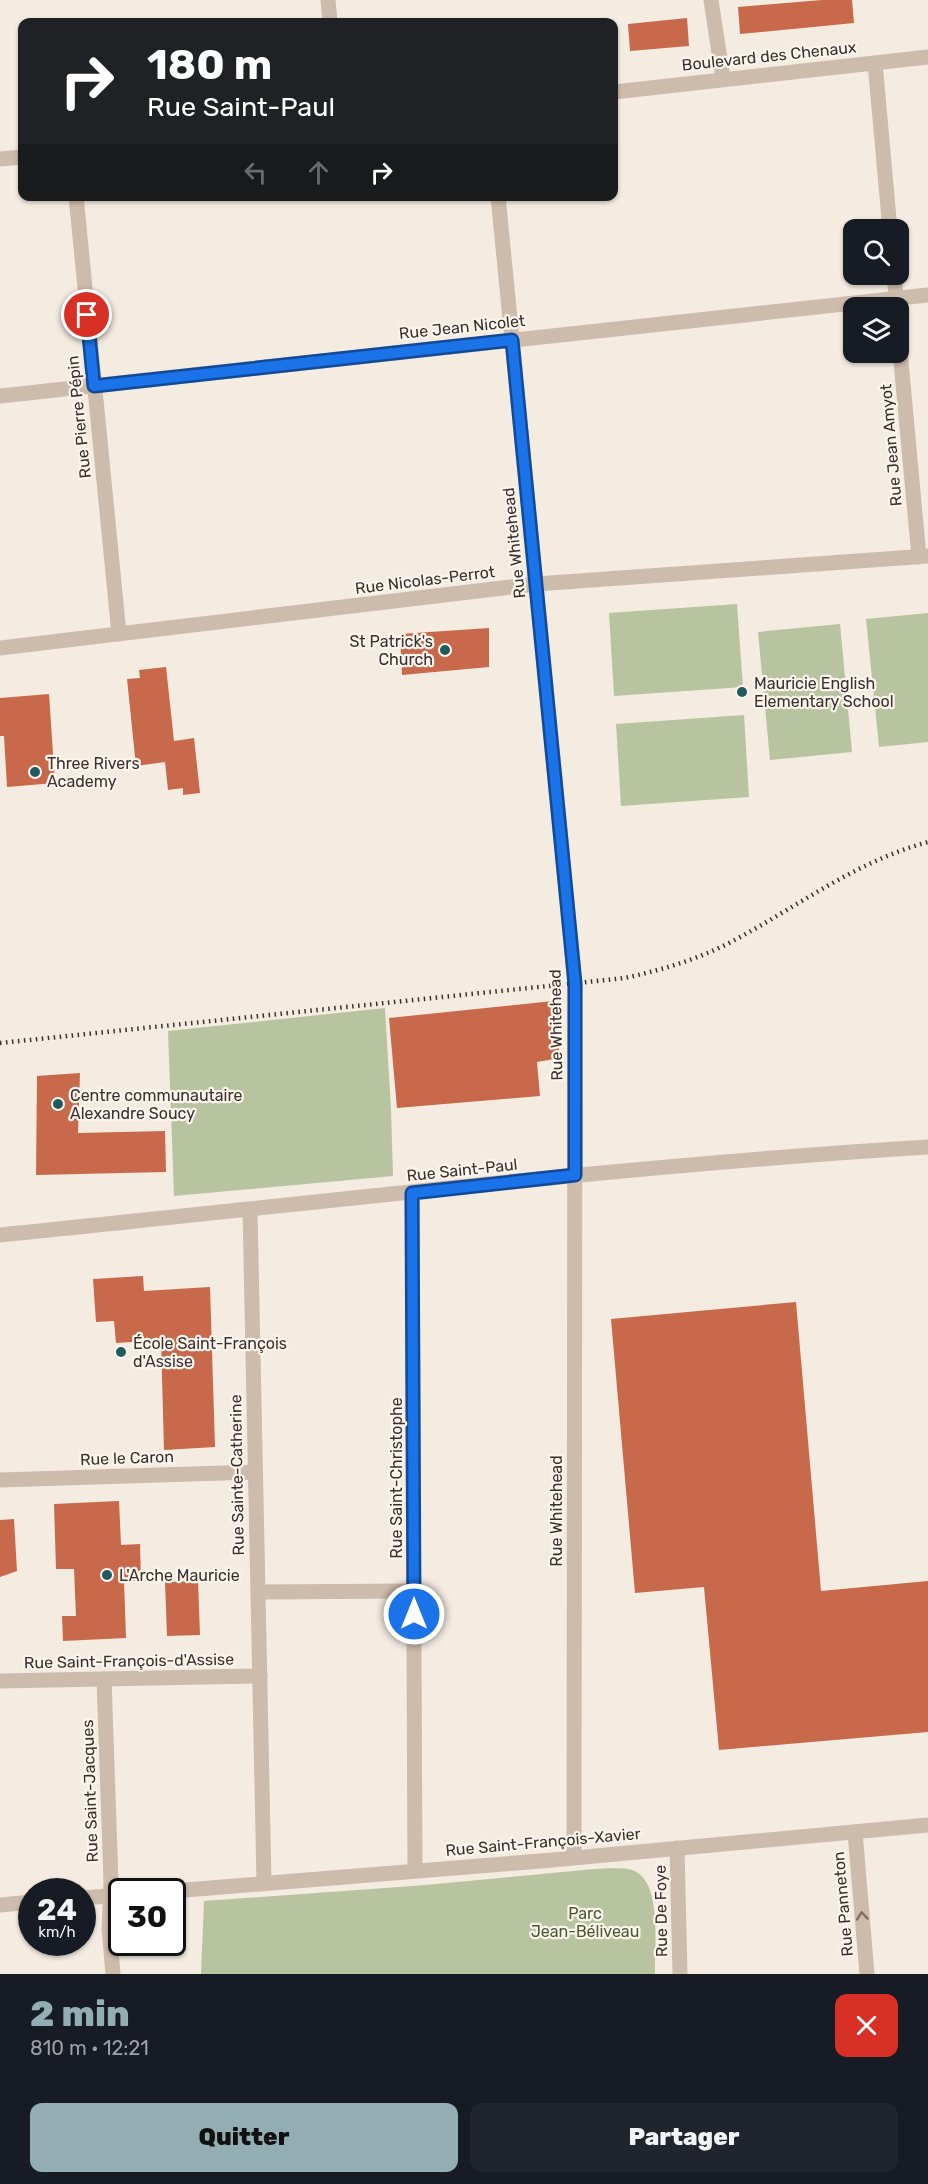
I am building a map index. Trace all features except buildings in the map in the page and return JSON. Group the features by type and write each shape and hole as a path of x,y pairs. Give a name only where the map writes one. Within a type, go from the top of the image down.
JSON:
{"street":[{"path":"328,0 330,18"},
{"path":"711,0 723,79"},
{"name":"Boulevard des Chenaux","path":"618,92 928,57"},
{"path":"875,63 889,219"},
{"path":"0,159 18,157"},
{"name":"Rue Pierre Pépin","path":"76,201 119,634"},
{"name":"Rue Whitehead","path":"498,201 575,984 573,1857"},
{"name":"Rue Jean Nicolet","path":"909,300 928,295"},
{"name":"Rue Jean Nicolet","path":"0,396 512,340 843,308"},
{"name":"Rue Jean Amyot","path":"902,363 923,557"},
{"name":"Rue Nicolas-Perrot","path":"0,648 536,584 923,557"},
{"name":"Rue Saint-Paul","path":"0,1235 575,1175 928,1147"},
{"name":"Rue Saint-Christophe","path":"412,1193 415,1870"},
{"name":"Rue Sainte-Catherine","path":"250,1210 264,1882"},
{"name":"Rue le Caron","path":"0,1480 255,1472"},
{"path":"258,1592 414,1591"},
{"name":"Rue Saint-François-d'Assise","path":"0,1681 260,1676"},
{"name":"Rue Saint-Jacques","path":"104,1679 115,1878"},
{"name":"Rue Saint-François-Xavier","path":"186,1890 928,1825"},
{"name":"Rue Panneton","path":"855,1832 867,1974"},
{"name":"Rue De Foye","path":"677,1848 680,1974"},
{"path":"0,1905 18,1903"},
{"name":"Rue Saint-Jacques","path":"111,1956 113,1974"}],"green space":[{"path":"737,604 743,687 614,696 609,613"},
{"path":"928,613 928,742 879,747 866,619"},
{"path":"840,624 852,752 770,760 758,632"},
{"path":"744,715 749,797 621,806 616,724"},
{"path":"385,1008 393,1176 174,1196 168,1031"},
{"name":"Parc Jean-Béliveau","path":"594,1869 632,1870 642,1876 649,1887 655,1916 655,1974 201,1974 204,1901 426,1885"}],"railway":[{"path":"0,1043 625,978 704,955 875,861 928,842"}],"place":[{"name":"St Patrick's Church","path":"445,650"},
{"name":"Mauricie English Elementary School","path":"742,692"},
{"name":"Three Rivers Academy","path":"35,772"},
{"name":"Centre communautaire Alexandre Soucy","path":"58,1104"},
{"name":"École Saint-François d'Assise","path":"121,1352"},
{"name":"L'Arche Mauricie","path":"107,1575"}],"route":[{"path":"87,315 94,386 512,340 575,984 575,1175 412,1193 414,1614"}]}
